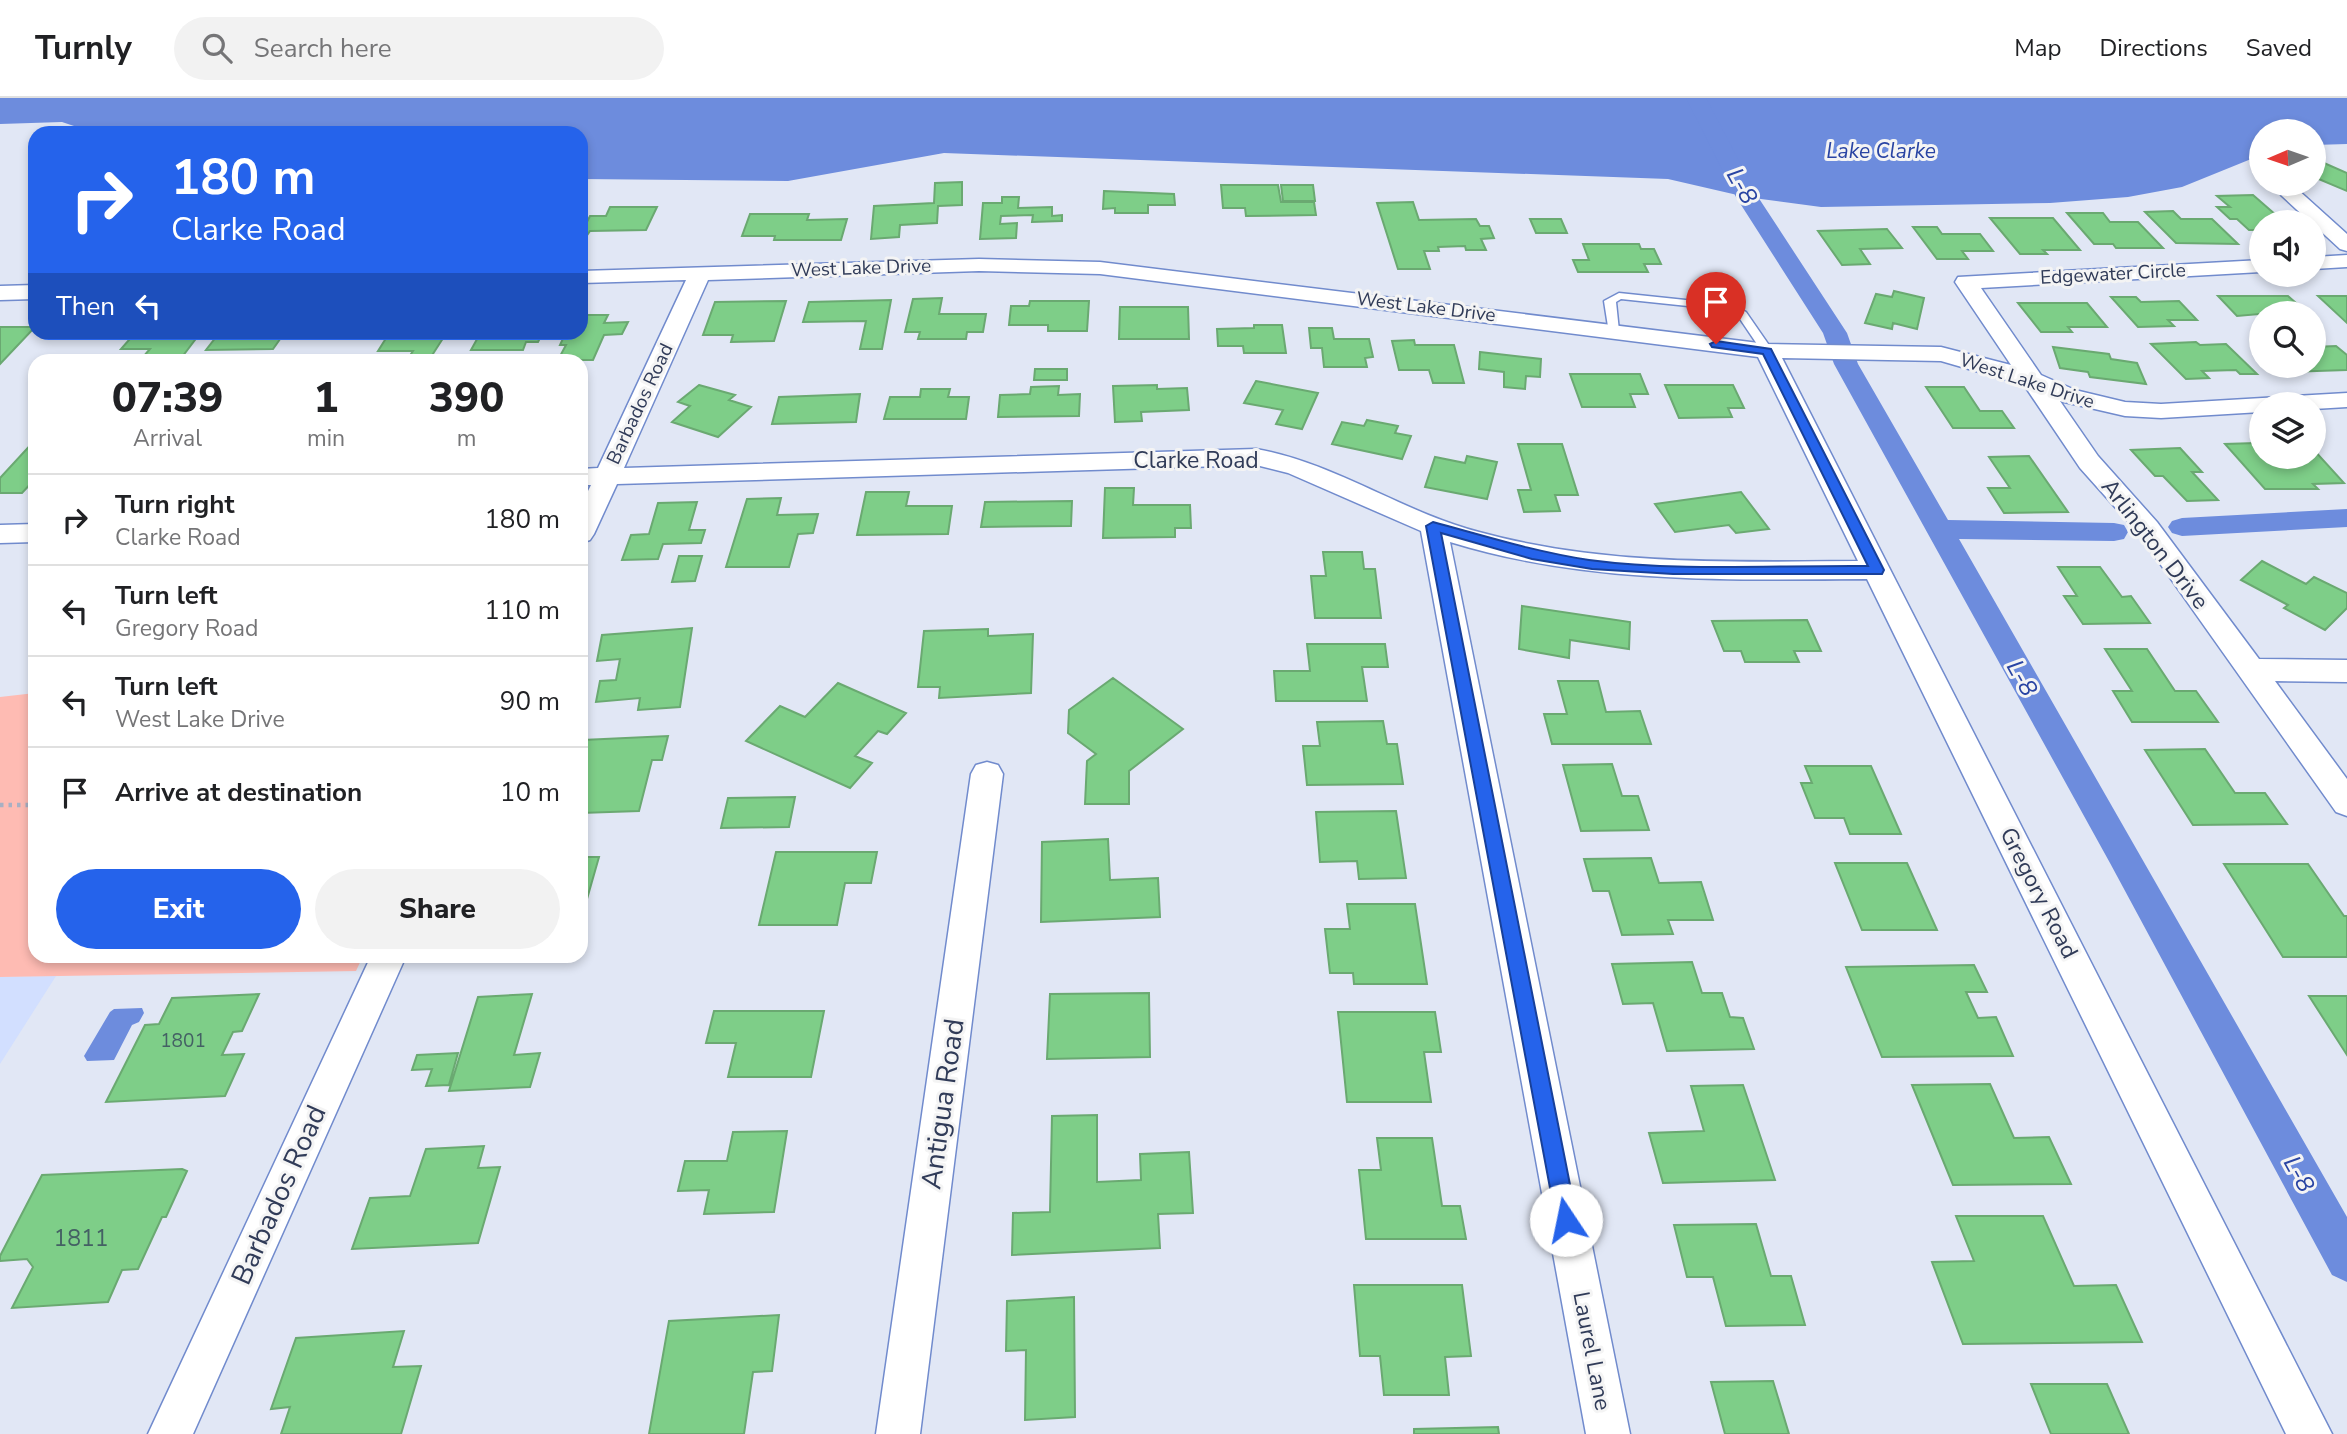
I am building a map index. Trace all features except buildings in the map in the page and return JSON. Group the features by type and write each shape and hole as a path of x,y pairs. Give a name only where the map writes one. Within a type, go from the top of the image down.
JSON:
{"street":[{"path":"2293,196 2347,245"},
{"path":"2326,262 2347,261"},
{"name":"West Lake Drive","path":"588,277 979,265 1100,268 1767,351 1923,352 1959,358 2033,380 2067,396 2125,409 2161,411 2249,406"},
{"name":"Edgewater Circle","path":"1966,282 2249,267"},
{"name":"Barbados Road","path":"588,503 594,477 700,273"},
{"name":"Arlington Drive","path":"1966,282 2089,462 2148,528 2347,803"},
{"path":"0,293 28,292"},
{"name":"Gregory Road","path":"1767,351 2310,1434"},
{"path":"2326,401 2347,400"},
{"name":"Clarke Road","path":"594,477 1256,457 1275,459 1309,470 1358,495 1433,526 1532,555 1606,566 1673,570 1877,570"},
{"name":"Laurel Lane","path":"1433,526 1608,1434"},
{"path":"0,534 28,533"},
{"path":"2251,670 2347,671"},
{"name":"Antigua Road","path":"898,1434 987,774"},
{"name":"Barbados Road","path":"170,1434 385,963"}],"lane":[{"path":"1613,331 1610,301 1619,296 1729,307 1742,314 1767,351"}],"path":[{"path":"0,805 28,805"}],"shaded area":[{"path":"28,694 28,963 360,963 356,971 0,977 0,697"},
{"path":"56,976 0,1064 0,977"}],"water":[{"name":"Lake Clarke","path":"0,98 2347,98 2347,144 2326,145 2326,119 2249,119 2249,160 2182,187 2128,197 2050,203 1821,207 1746,197 1668,179 944,153 788,181 588,179 588,126 74,126 62,122 0,124"},
{"path":"142,1008 144,1013 139,1022 132,1025 114,1060 87,1061 84,1056 110,1012 114,1009"}],"waterway":[{"name":"L-8","path":"1696,98 1747,197 1835,333 1846,364 2122,853 2347,1260"},
{"path":"2182,527 2347,518"},
{"path":"1940,529 2114,532"}],"route":[{"path":"1566,1220 1433,526 1532,555 1592,565 1673,570 1877,570 1767,351 1716,344"}]}
